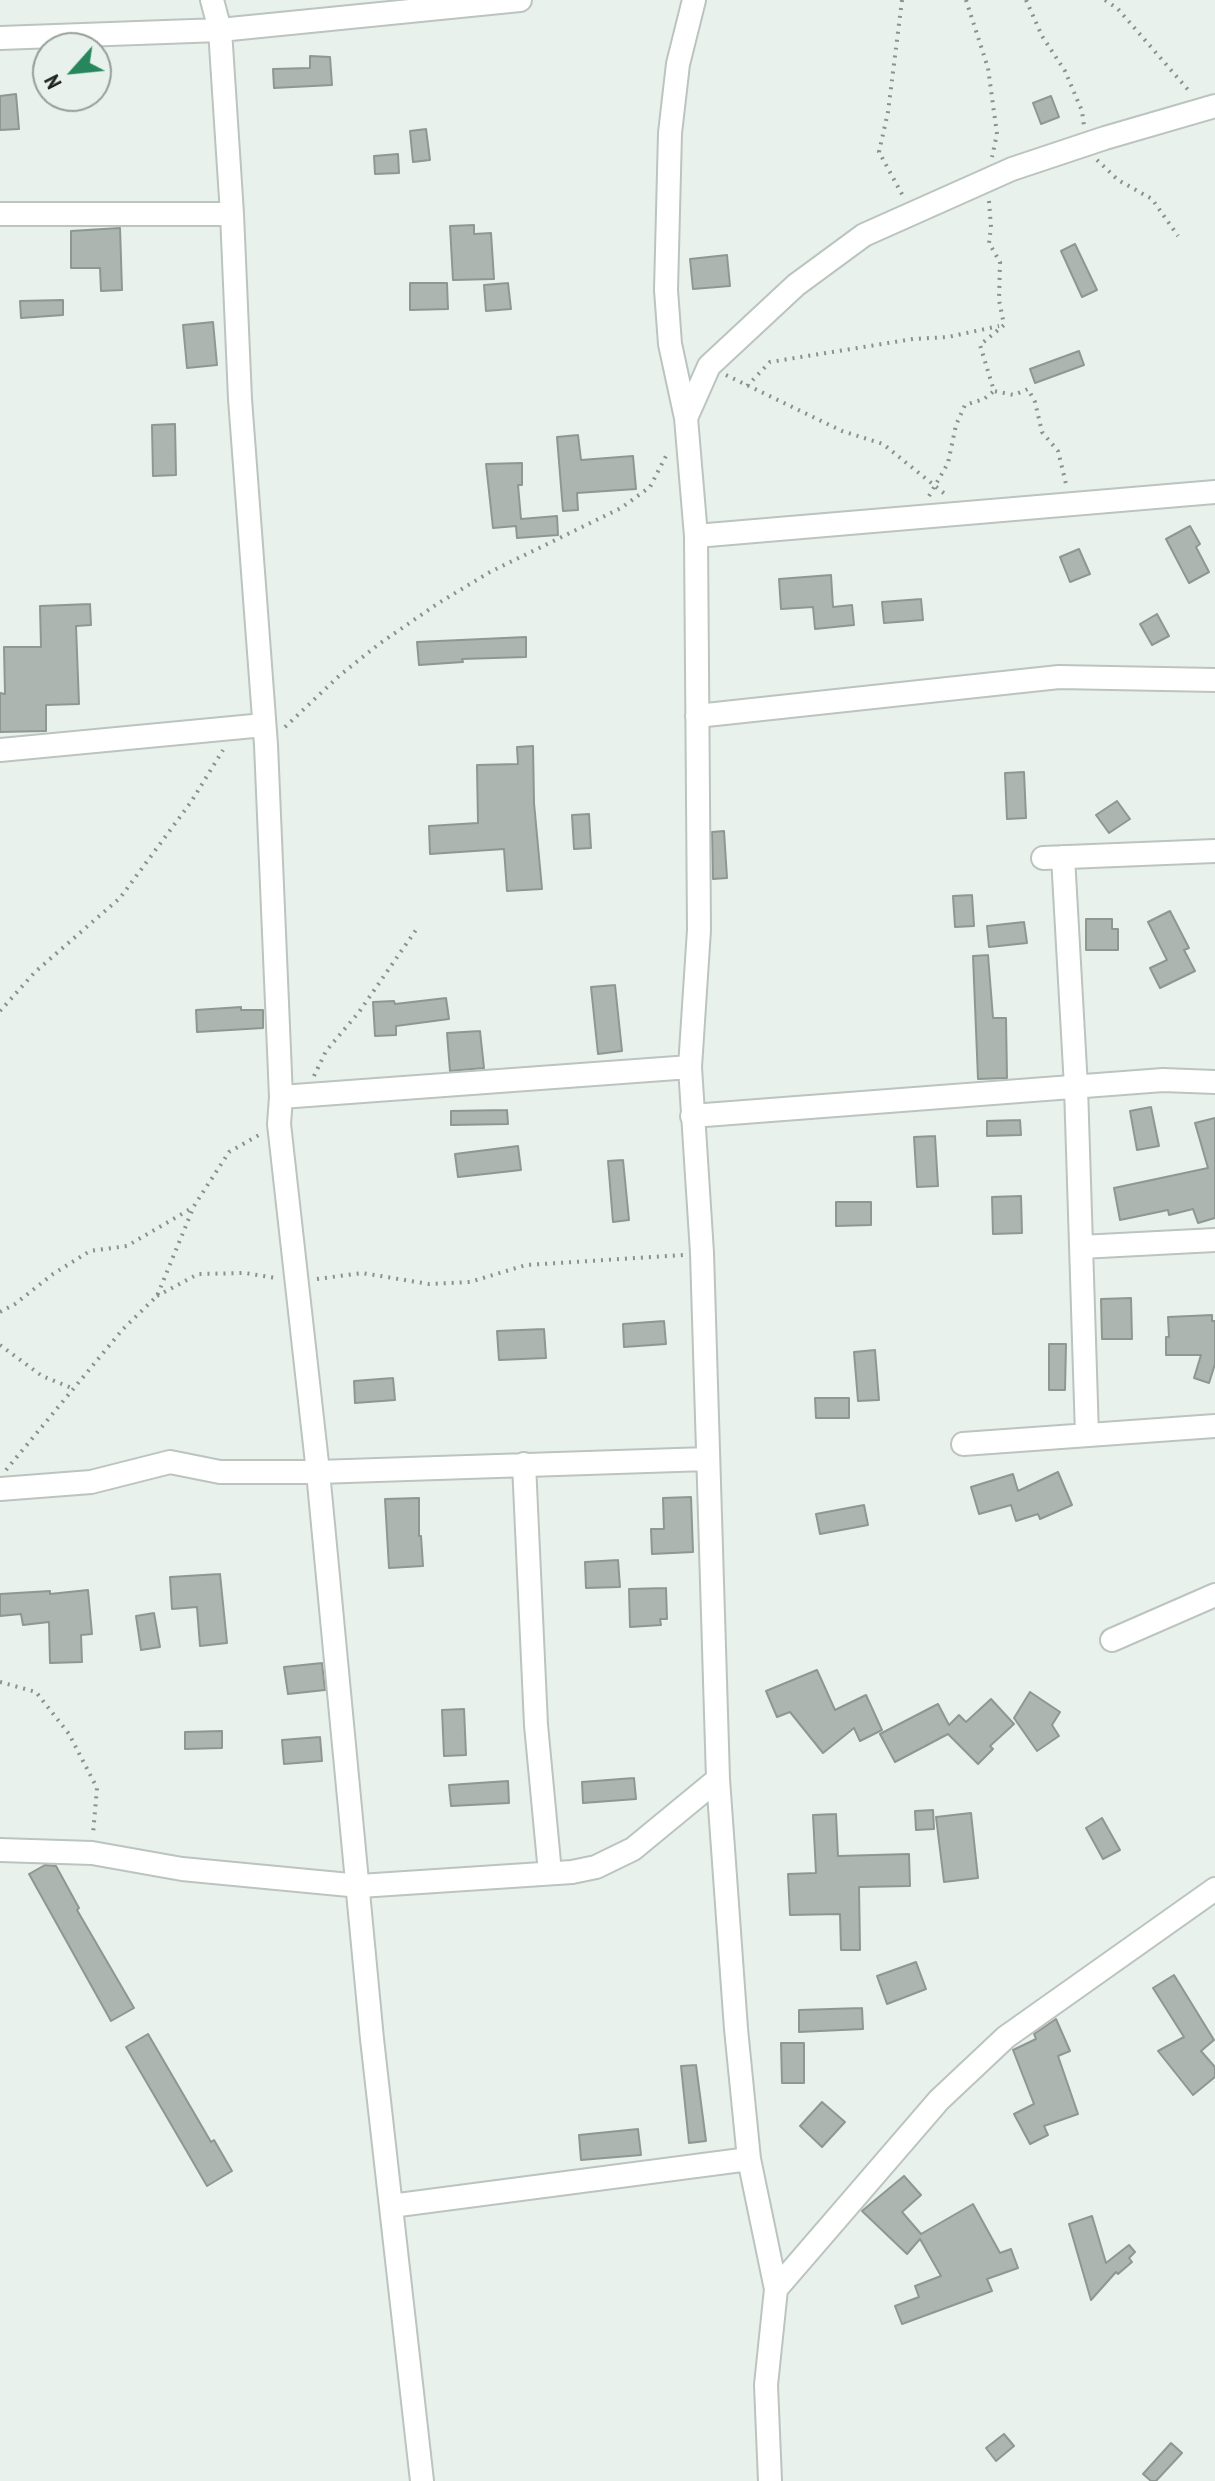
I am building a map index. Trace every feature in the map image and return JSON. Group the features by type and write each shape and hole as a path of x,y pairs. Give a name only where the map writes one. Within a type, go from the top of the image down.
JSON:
{"street":[{"path":"212,0 220,30 240,399 265,735 281,1097 279,1124 318,1472 360,1886 372,2039 422,2481"},
{"path":"0,38 220,30 520,0"},
{"path":"694,0 678,64 671,120 666,290 670,344 686,418 696,536 699,930 690,1067 702,1253 718,1779 749,2159 776,2289 766,2385 770,2481"},
{"path":"686,418 709,366 796,285 864,235 987,179 1080,146 1210,108"},
{"path":"0,214 232,214"},
{"path":"696,536 1215,492"},
{"path":"697,716 1059,677 1215,680"},
{"path":"0,750 237,727 265,735"},
{"path":"1087,1435 1076,1087 1053,858 1215,851"},
{"path":"281,1097 690,1067"},
{"path":"692,1116 1163,1080 1215,1082"},
{"path":"1081,1247 1215,1240"},
{"path":"963,1444 1215,1426"},
{"path":"0,1489 91,1482 170,1462 220,1472 318,1472 707,1459"},
{"path":"524,1464 536,1725 550,1873"},
{"path":"1112,1640 1215,1595"},
{"path":"0,1850 92,1853 182,1869 360,1886 550,1873 596,1867 633,1849 718,1779"},
{"path":"776,2289 939,2100 1006,2037 1215,1889"},
{"path":"391,2206 749,2159"}],"path":[{"path":"902,0 888,112 879,152 914,211"},
{"path":"966,0 988,68 997,134 987,179 991,227 989,243 1000,262 999,300 1004,325"},
{"path":"1026,0 1042,36 1065,71 1082,111 1080,146 1118,180 1152,199 1178,236"},
{"path":"1105,0 1118,9 1210,108"},
{"path":"747,386 770,362 913,339 948,337 1004,325"},
{"path":"994,391 980,345 1004,325"},
{"path":"709,366 842,431 883,444 949,498"},
{"path":"922,517 926,500 948,463 956,425 965,405 984,399 994,391 1014,395 1028,389 1035,402 1042,432 1058,451 1065,473 1068,506"},
{"path":"265,735 379,644 437,604 490,572 621,508 650,487 686,418"},
{"path":"0,1011 35,972 120,898 191,802 237,727"},
{"path":"305,1097 326,1051 359,1012 418,927"},
{"path":"157,1296 194,1206 229,1152 279,1124"},
{"path":"0,1312 90,1251 127,1246 194,1206"},
{"path":"0,1476 123,1329 157,1296 198,1274 245,1273 296,1281 362,1273 429,1284 470,1282 526,1265 702,1253"},
{"path":"0,1345 42,1376 74,1389"},
{"path":"0,1682 36,1692 69,1734 97,1788 92,1853"}],"building":[{"path":"310,56 330,57 332,85 274,88 273,69 310,68"},
{"path":"16,94 19,129 0,130 0,96"},
{"path":"1051,96 1059,117 1041,124 1033,103"},
{"path":"426,129 430,160 413,162 410,131"},
{"path":"398,154 399,173 375,174 374,156"},
{"path":"474,225 474,234 491,233 494,279 453,280 450,226"},
{"path":"120,228 122,290 101,291 100,268 71,268 71,231"},
{"path":"1075,244 1097,290 1082,297 1061,251"},
{"path":"727,255 730,286 693,289 690,259"},
{"path":"410,283 447,283 448,309 410,310"},
{"path":"508,283 511,309 486,311 484,285"},
{"path":"63,300 63,315 21,318 20,301"},
{"path":"213,322 217,365 187,368 183,325"},
{"path":"1079,351 1084,365 1035,383 1030,369"},
{"path":"175,424 176,475 153,476 152,425"},
{"path":"578,435 581,460 633,456 636,489 577,493 578,510 563,511 557,437"},
{"path":"522,463 522,485 518,485 521,519 557,516 558,535 517,538 516,526 493,528 486,464"},
{"path":"1190,526 1200,544 1196,547 1209,572 1189,583 1166,539"},
{"path":"1079,549 1090,574 1070,582 1060,557"},
{"path":"831,575 833,607 852,605 854,625 815,629 813,607 781,609 779,579"},
{"path":"921,599 923,620 884,623 882,602"},
{"path":"90,604 91,625 76,626 79,704 46,705 46,731 0,732 0,693 5,694 4,647 41,647 40,606"},
{"path":"1157,614 1169,636 1152,645 1140,624"},
{"path":"526,637 526,657 462,659 463,662 419,665 417,642"},
{"path":"533,746 534,803 542,889 507,891 504,849 430,854 429,826 478,823 477,765 518,764 517,747"},
{"path":"1024,772 1026,818 1007,819 1005,773"},
{"path":"1117,801 1130,819 1109,833 1096,815"},
{"path":"589,814 591,848 574,849 572,815"},
{"path":"724,831 727,878 713,879 712,832"},
{"path":"972,895 974,926 955,927 953,896"},
{"path":"1170,911 1189,948 1184,950 1195,971 1160,988 1150,968 1167,960 1148,922"},
{"path":"1086,919 1112,919 1112,929 1118,929 1118,950 1086,950"},
{"path":"1024,922 1027,943 989,947 987,926"},
{"path":"988,955 993,1018 1006,1018 1007,1078 978,1079 973,956"},
{"path":"615,985 622,1051 598,1054 591,987"},
{"path":"446,998 449,1019 396,1026 396,1035 375,1036 373,1002 394,1001 395,1004"},
{"path":"241,1007 241,1010 263,1010 263,1028 197,1032 196,1010"},
{"path":"480,1031 484,1068 450,1071 447,1033"},
{"path":"1151,1107 1159,1146 1137,1150 1130,1111"},
{"path":"507,1110 508,1124 451,1125 451,1111"},
{"path":"1215,1118 1215,1218 1198,1223 1193,1209 1169,1215 1168,1210 1120,1220 1114,1188 1208,1168 1195,1123"},
{"path":"1020,1120 1021,1135 987,1136 987,1121"},
{"path":"935,1136 938,1186 917,1187 914,1137"},
{"path":"518,1146 521,1170 458,1177 455,1154"},
{"path":"623,1160 629,1220 613,1222 608,1161"},
{"path":"1021,1196 1022,1233 993,1234 992,1197"},
{"path":"836,1202 871,1202 871,1225 836,1226"},
{"path":"1131,1298 1132,1339 1102,1339 1101,1299"},
{"path":"1212,1315 1212,1321 1215,1321 1215,1364 1209,1383 1194,1378 1201,1355 1166,1355 1166,1337 1169,1337 1168,1317"},
{"path":"664,1321 666,1344 624,1347 623,1324"},
{"path":"544,1329 546,1358 499,1360 497,1331"},
{"path":"1049,1344 1066,1344 1065,1390 1049,1390"},
{"path":"875,1350 879,1400 858,1401 854,1352"},
{"path":"393,1378 395,1400 355,1403 354,1381"},
{"path":"815,1398 849,1398 849,1418 816,1418"},
{"path":"1058,1472 1072,1505 1040,1519 1038,1514 1016,1521 1011,1505 979,1514 971,1487 1013,1474 1018,1491"},
{"path":"691,1497 693,1552 652,1554 651,1529 664,1529 663,1498"},
{"path":"419,1498 423,1566 389,1568 385,1499"},
{"path":"864,1505 868,1525 820,1534 816,1514"},
{"path":"618,1560 620,1587 586,1588 585,1562"},
{"path":"220,1574 227,1643 200,1646 197,1607 172,1609 170,1577"},
{"path":"666,1588 667,1619 660,1619 661,1625 630,1627 629,1589"},
{"path":"88,1590 92,1634 81,1635 82,1662 50,1663 49,1622 23,1625 21,1614 0,1616 0,1594"},
{"path":"154,1613 160,1647 141,1650 136,1616"},
{"path":"322,1663 325,1690 288,1694 284,1667"},
{"path":"817,1670 835,1710 866,1695 882,1730 860,1741 854,1728 823,1753 790,1712 777,1717 766,1691"},
{"path":"1030,1692 1060,1712 1052,1725 1059,1736 1037,1751 1014,1718"},
{"path":"991,1699 1014,1724 990,1746 993,1749 978,1764 948,1734 895,1762 880,1734 938,1704 949,1725 959,1715 966,1722"},
{"path":"464,1709 466,1755 444,1756 442,1710"},
{"path":"222,1731 222,1748 185,1749 185,1732"},
{"path":"320,1737 322,1761 284,1764 282,1740"},
{"path":"634,1778 636,1799 583,1803 582,1782"},
{"path":"508,1781 509,1803 451,1806 449,1785"},
{"path":"933,1810 934,1829 916,1830 915,1811"},
{"path":"971,1813 978,1878 944,1882 936,1817"},
{"path":"836,1814 838,1856 909,1854 910,1886 859,1887 860,1950 841,1950 840,1914 790,1915 788,1874 816,1873 813,1815"},
{"path":"1102,1818 1120,1850 1103,1859 1086,1828"},
{"path":"45,1865 56,1866 79,1908 77,1910 134,2008 111,2021 29,1874"},
{"path":"916,1962 926,1989 887,2004 877,1976"},
{"path":"1174,1975 1214,2040 1201,2051 1215,2067 1215,2077 1193,2095 1158,2051 1184,2037 1153,1988"},
{"path":"862,2008 863,2029 799,2032 799,2010"},
{"path":"1056,2019 1070,2051 1058,2056 1078,2114 1044,2126 1048,2135 1030,2144 1014,2114 1034,2104 1013,2050 1036,2039 1034,2034"},
{"path":"148,2034 211,2142 214,2140 232,2171 207,2186 126,2047"},
{"path":"781,2043 804,2043 804,2083 782,2083"},
{"path":"696,2065 706,2141 689,2143 681,2066"},
{"path":"822,2102 845,2122 822,2147 800,2126"},
{"path":"638,2129 641,2155 581,2160 579,2135"},
{"path":"904,2176 921,2195 902,2212 921,2234 973,2204 1000,2253 1011,2249 1018,2268 987,2279 992,2291 902,2324 895,2306 919,2297 915,2286 941,2276 920,2239 907,2254 862,2211"},
{"path":"1092,2216 1106,2263 1129,2245 1135,2252 1129,2258 1132,2262 1118,2274 1116,2272 1091,2300 1069,2224"},
{"path":"1004,2434 1014,2446 996,2461 986,2448"},
{"path":"1171,2443 1182,2453 1156,2481 1151,2481 1143,2474"}]}
